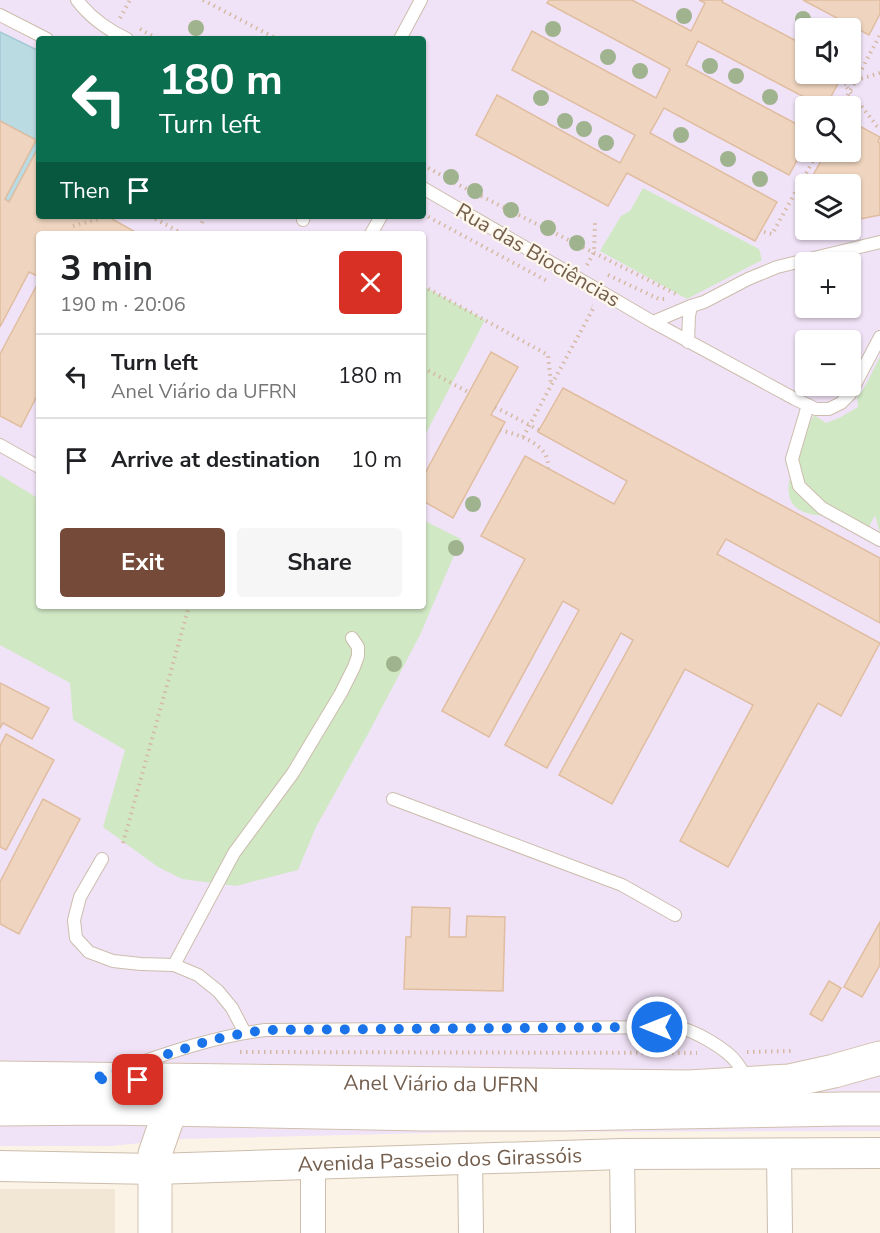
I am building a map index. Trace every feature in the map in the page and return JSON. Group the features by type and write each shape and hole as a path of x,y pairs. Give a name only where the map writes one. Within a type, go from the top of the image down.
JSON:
{"main road":[{"name":"Anel Viário da UFRN","path":"0,1078 689,1087 789,1081 880,1058"},
{"name":"Anel Viário da UFRN","path":"0,1109 108,1108 423,1114 880,1109"},
{"path":"108,1108 155,1162"},
{"path":"155,1233 155,1162 172,1109"}],"street":[{"path":"779,1153 780,1233"},
{"name":"Avenida Passeio dos Girassóis","path":"0,1166 155,1162 313,1164 622,1154 880,1153"},
{"path":"622,1154 623,1233"},
{"path":"470,1159 471,1233"},
{"path":"313,1164 313,1233"}],"lane":[{"path":"77,0 112,32 121,36"},
{"path":"402,36 421,0"},
{"path":"0,15 41,36"},
{"name":"Rua das Biociências","path":"426,190 688,342 816,409 829,409 841,403 849,394 880,337"},
{"path":"653,322 689,302 704,302 777,267 880,242"},
{"path":"688,342 689,302"},
{"path":"808,405 792,459 799,486 822,508 880,540"},
{"path":"0,445 36,465"},
{"path":"174,965 234,853 293,773 341,693 358,656 358,647 352,638"},
{"path":"393,799 622,885 675,915"},
{"path":"102,859 80,897 74,920 76,938 89,952 113,960 174,965 198,975 218,991 232,1008 245,1033"},
{"path":"92,1079 211,1040 265,1030 675,1027 696,1033 726,1053 737,1062 750,1084"}],"path":[{"path":"203,0 271,36"},
{"path":"861,71 880,35"},
{"path":"861,79 880,73"},
{"path":"843,84 880,128"},
{"path":"848,96 854,84"},
{"path":"764,232 772,234 812,162"},
{"path":"426,167 689,302"},
{"path":"426,216 554,285"},
{"path":"72,226 99,219"},
{"path":"156,219 178,231"},
{"path":"202,223 204,219"},
{"path":"587,265 594,252 595,222"},
{"path":"608,275 660,299 704,302"},
{"path":"426,288 548,355 551,385"},
{"path":"523,437 594,307 584,302"},
{"path":"426,370 470,393"},
{"path":"495,406 539,430"},
{"path":"500,430 530,440 544,452 549,461 548,468"},
{"path":"123,843 188,609"},
{"path":"235,1052 551,1054 795,1051"}],"shaded area":[{"path":"0,0 880,0 880,1131 470,1132 182,1139 111,1146 0,1146"},
{"path":"0,1189 115,1189 115,1233 0,1233"}],"green space":[{"path":"643,188 759,249 762,260 687,299 600,251 621,216 630,211"},
{"path":"426,288 485,320 426,433"},
{"path":"880,357 880,533 875,515 868,529 856,528 848,531 839,522 832,523 827,516 810,514 798,509 793,504 788,491 789,481 797,475 785,464 814,415 826,423 858,407 857,397 861,396"},
{"path":"0,475 36,497 36,609 426,609 426,522 461,539 420,635 316,827 298,870 236,886 182,879 158,867 103,827 125,750 73,720 70,683 0,645"}],"water":[{"path":"0,32 36,50 36,140 0,121"},
{"path":"36,140 36,152 9,202 5,199"}],"building":[{"path":"549,0 632,0 691,31 705,3 699,0 723,0 722,2 795,40 795,84 838,84 831,96 802,96 698,41 686,65 795,123 796,162 789,175 664,108 650,133 777,202 755,241 627,173 608,206 476,135 497,95 620,163 635,135 512,70 532,31 656,98 670,69 547,3"},
{"path":"803,0 880,0 880,14 869,35 861,31 861,18 837,18"},
{"path":"0,121 36,140 5,199 9,202 36,152 36,219 112,219 134,231 36,231 36,276 29,272 0,327"},
{"path":"861,127 880,137 878,142 880,143 880,215 861,219 861,174 814,174 820,162 861,162"},
{"path":"36,287 36,398 21,427 0,416 0,354"},
{"path":"491,352 518,367 491,415 505,422 453,518 426,503 426,471"},
{"path":"563,388 880,558 880,623 726,539 717,554 880,643 841,716 818,703 728,867 680,841 753,705 685,669 612,804 559,775 633,640 621,633 547,768 505,745 579,610 563,601 489,737 442,711 525,559 481,536 525,456 614,504 627,481 538,432"},
{"path":"0,683 49,708 32,739 3,723 0,728"},
{"path":"6,734 54,760 6,850 0,847 0,746"},
{"path":"43,799 80,819 19,934 0,924 0,882"},
{"path":"412,907 450,908 449,937 466,937 467,916 505,917 503,991 404,989 406,937 411,937"},
{"path":"880,922 880,965 862,997 844,987"},
{"path":"829,981 841,988 822,1021 810,1014"}],"route":[{"path":"138,1080 92,1079 211,1040 265,1030 657,1027"}]}
